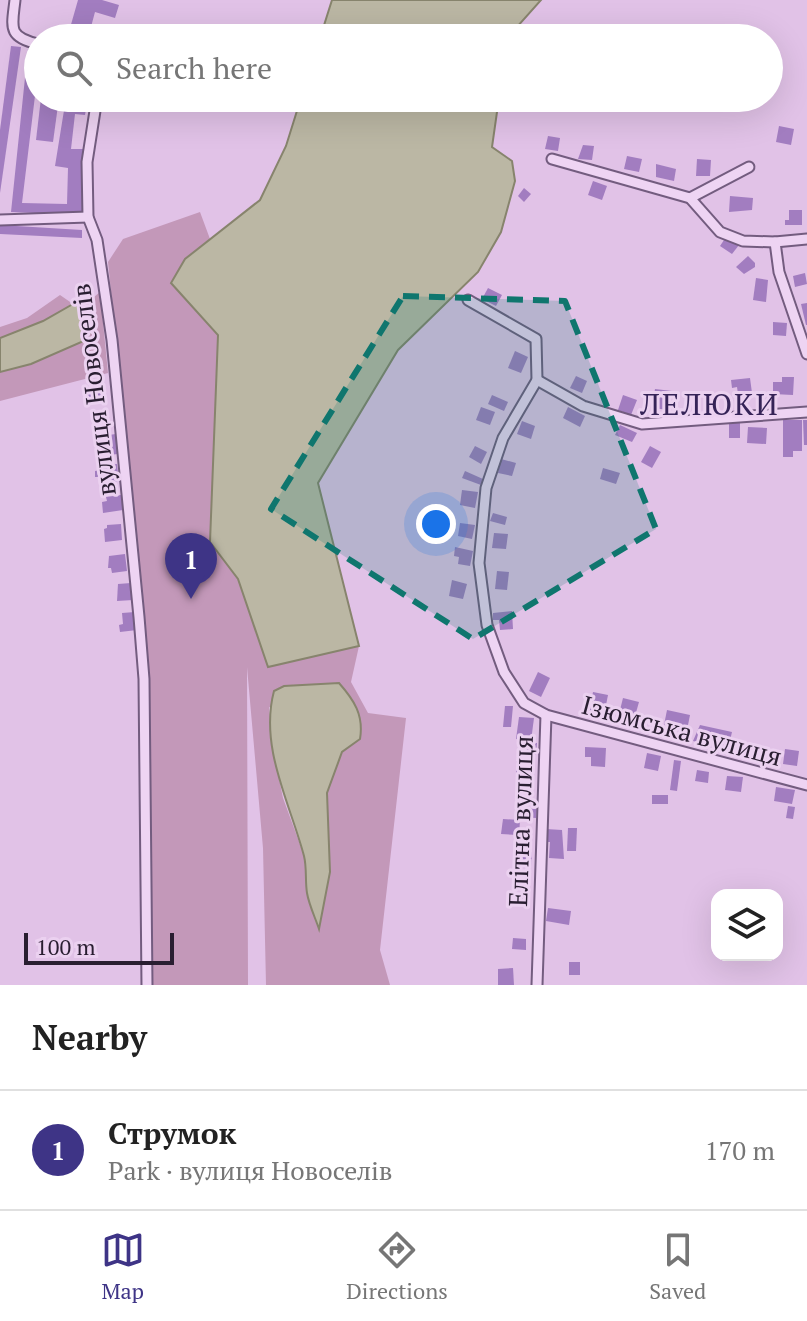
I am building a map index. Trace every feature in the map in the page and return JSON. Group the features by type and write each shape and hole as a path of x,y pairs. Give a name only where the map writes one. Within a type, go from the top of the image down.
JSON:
{"street":[{"path":"15,0 14,33 24,40"},
{"name":"вулиця Новоселів","path":"95,112 87,162 88,217 97,240 112,340 144,679 147,985"},
{"path":"552,159 690,198 720,232 743,241 807,239"},
{"path":"690,198 749,167"},
{"path":"0,220 88,217"},
{"path":"775,242 779,272 807,354"},
{"path":"468,300 536,339 537,380 583,406 642,424 807,412"},
{"name":"Елітна вулиця","path":"537,380 503,438 486,488 479,563 487,625 504,672 524,703 546,715 537,985"},
{"name":"Ізюмська вулиця","path":"546,715 807,785"}],"highlighted area":[{"path":"403,296 565,301 656,529 473,639 271,509"}],"shaded area":[{"path":"332,0 541,0 520,24 324,24"},
{"path":"297,112 497,112 492,147 512,161 515,181 501,232 478,272 398,350 318,483 359,646 268,667 238,579 210,542 218,335 171,283 185,259 260,200 286,146"},
{"path":"200,212 210,239 185,259 171,283 218,335 210,542 238,579 268,666 359,646 351,682 368,713 406,718 380,950 390,985 266,985 263,848 247,667 248,985 147,985 150,680 108,262 123,239","holes":["269,707 359,739 342,752 327,793 330,872 307,895 305,858 283,798 273,749"]},
{"path":"100,292 108,373 0,401 0,372 31,364 86,314 82,307"},
{"path":"60,295 73,304 43,321 0,338 0,327 27,318"},
{"path":"73,304 82,307 90,333 86,340 31,364 0,372 0,338 43,321"},
{"path":"339,683 357,708 361,730 360,739 342,752 327,793 330,872 319,929 307,893 304,856 273,754 270,712 274,691 284,686"}],"building":[{"path":"78,0 102,0 119,5 115,18 95,12 92,24 71,24"},
{"path":"11,46 21,47 0,193 0,130"},
{"path":"24,87 24,112 33,112 22,203 67,204 68,168 55,166 64,112 86,112 85,115 75,114 71,149 84,149 83,215 11,212"},
{"path":"39,112 57,112 53,142 36,140"},
{"path":"779,126 794,129 791,145 776,142"},
{"path":"548,136 560,138 558,151 545,149"},
{"path":"583,145 594,146 592,160 578,159"},
{"path":"627,156 642,159 639,172 624,169"},
{"path":"697,159 711,160 710,176 696,176"},
{"path":"656,164 676,169 674,181 656,177"},
{"path":"593,181 607,186 602,200 588,195"},
{"path":"524,188 531,194 524,202 518,196"},
{"path":"730,196 753,198 752,210 729,212"},
{"path":"789,210 802,210 802,225 785,225 785,220 789,220"},
{"path":"0,225 82,230 82,238 0,234"},
{"path":"726,237 739,245 732,254 720,246"},
{"path":"748,256 755,267 744,274 736,267"},
{"path":"805,273 807,284 795,287 793,276"},
{"path":"756,278 768,280 766,302 753,300"},
{"path":"488,288 502,295 496,306 482,299"},
{"path":"807,303 807,325 806,325 801,304"},
{"path":"773,322 787,323 786,336 773,335"},
{"path":"515,351 528,357 521,373 508,368"},
{"path":"576,376 587,381 582,393 570,388"},
{"path":"782,377 794,377 793,395 773,394 773,382 782,382"},
{"path":"750,378 752,393 738,394 737,387 732,388 731,380"},
{"path":"100,385 102,402 87,404 84,387"},
{"path":"655,389 672,391 669,410 652,408"},
{"path":"492,395 508,402 504,411 488,404"},
{"path":"623,395 637,400 631,415 618,410"},
{"path":"481,407 495,412 490,425 476,420"},
{"path":"568,407 585,416 580,427 563,418"},
{"path":"783,420 802,420 802,451 793,451 793,457 783,457"},
{"path":"803,420 807,420 807,445 804,445"},
{"path":"522,421 535,426 531,439 517,434"},
{"path":"729,422 740,423 740,438 729,438"},
{"path":"620,425 637,433 632,442 615,435"},
{"path":"748,427 767,428 766,444 747,443"},
{"path":"116,434 118,454 97,456 96,441 101,441 101,436"},
{"path":"475,446 487,452 481,464 469,457"},
{"path":"650,446 661,452 652,468 641,462"},
{"path":"501,459 516,463 512,476 498,473"},
{"path":"117,464 119,481 101,484 100,477 95,477 99,466"},
{"path":"603,468 620,473 616,484 600,479"},
{"path":"465,471 483,479 481,485 462,478"},
{"path":"462,490 478,492 475,508 460,505"},
{"path":"121,495 123,510 103,513 102,502 107,501 106,497"},
{"path":"493,513 507,517 505,525 490,521"},
{"path":"460,523 475,525 472,539 458,536"},
{"path":"121,524 122,540 105,542 104,529 107,525"},
{"path":"494,533 508,534 506,549 492,548"},
{"path":"455,547 473,551 470,566 458,564 459,557 454,556"},
{"path":"125,554 127,571 112,573 108,568 109,556"},
{"path":"497,571 509,572 507,590 495,589"},
{"path":"452,580 467,584 463,599 449,596"},
{"path":"131,583 133,600 117,601 118,584"},
{"path":"512,611 513,629 500,630 499,620 493,620 493,613"},
{"path":"135,612 137,630 120,632 122,613"},
{"path":"538,672 550,678 541,697 529,691"},
{"path":"593,692 608,695 604,715 589,712"},
{"path":"623,698 639,702 633,723 618,718"},
{"path":"505,706 513,706 511,727 503,727"},
{"path":"667,710 690,715 687,730 664,725"},
{"path":"519,717 534,718 531,741 516,739"},
{"path":"700,725 732,732 728,749 713,746 714,738 705,736 703,744 693,741"},
{"path":"519,742 537,743 536,755 518,754"},
{"path":"732,745 737,746 735,756 729,755"},
{"path":"585,747 606,748 605,767 591,766 591,757 585,757"},
{"path":"785,749 799,751 797,766 783,764"},
{"path":"647,753 661,756 658,771 644,768"},
{"path":"674,760 681,761 677,791 670,790"},
{"path":"516,761 531,761 530,778 516,778"},
{"path":"697,770 709,772 708,783 695,781"},
{"path":"727,776 743,777 741,792 725,790"},
{"path":"776,787 795,790 792,804 774,801"},
{"path":"652,795 668,795 668,804 652,804"},
{"path":"788,806 795,807 793,819 786,818"},
{"path":"523,808 537,809 536,818 523,817"},
{"path":"503,819 520,820 519,835 501,834"},
{"path":"568,828 577,828 576,851 567,851"},
{"path":"546,829 562,830 564,859 549,858 550,842 545,842"},
{"path":"517,851 532,852 531,868 515,867"},
{"path":"515,894 530,895 529,906 514,905"},
{"path":"548,908 571,911 569,925 546,921"},
{"path":"513,938 526,939 526,950 512,949"},
{"path":"569,962 580,962 580,975 569,975"},
{"path":"513,968 514,985 498,985 498,969"}],"place":[{"name":"Струмок","path":"191,599"}],"district":[{"name":"ЛЕЛЮКИ","path":"710,404"}]}
